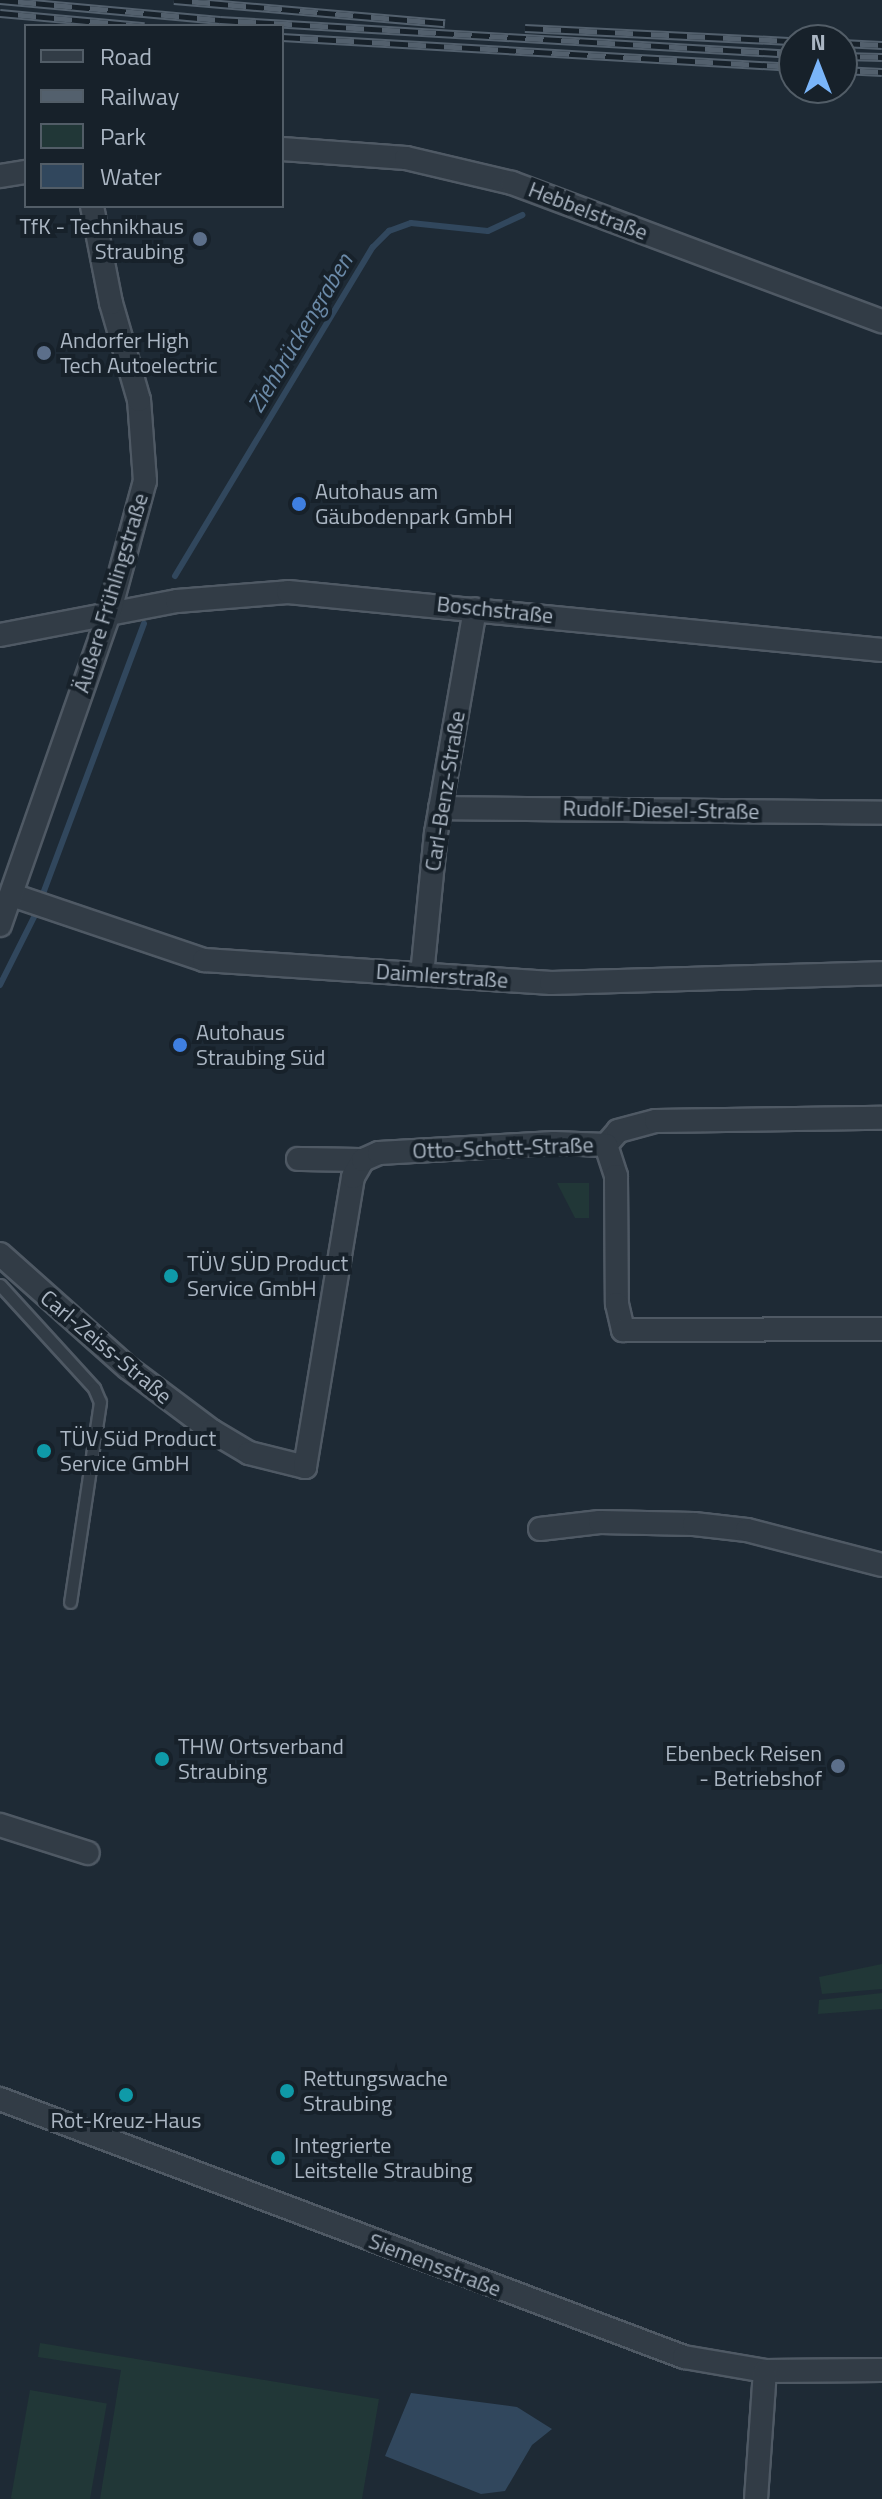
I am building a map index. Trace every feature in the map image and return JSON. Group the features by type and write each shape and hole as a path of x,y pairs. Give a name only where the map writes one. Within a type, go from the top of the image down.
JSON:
{"street":[{"name":"Hebbelstraße","path":"284,149 406,158 512,183 882,321"},
{"path":"0,176 24,172"},
{"name":"Äußere Frühlingstraße","path":"0,925 109,614 141,505 145,456 139,400 111,303 92,208"},
{"name":"Boschstraße","path":"0,635 177,601 288,592 882,650"},
{"name":"Carl-Benz-Straße","path":"422,975 440,808 475,609"},
{"name":"Rudolf-Diesel-Straße","path":"440,808 882,813"},
{"name":"Daimlerstraße","path":"12,895 204,960 551,983 882,973"},
{"path":"606,1145 618,1131 656,1121 882,1118"},
{"name":"Otto-Schott-Straße","path":"298,1159 363,1160 413,1150 606,1145 616,1176 618,1313 623,1330 882,1329"},
{"name":"Carl-Zeiss-Straße","path":"0,1254 128,1368 212,1431 249,1453 305,1467 353,1177 363,1160"},
{"path":"540,1529 612,1521 694,1524 747,1530 882,1565"},
{"path":"0,1825 88,1853"},
{"name":"Siemensstraße","path":"0,2099 642,2343 706,2362 765,2371 882,2370"},
{"path":"756,2499 765,2371"}],"lane":[{"path":"0,1285 94,1388 100,1402 70,1602"}],"green space":[{"path":"557,1183 589,1183 589,1218 575,1218"},
{"path":"882,1964 882,1989 822,1994 819,1977"},
{"path":"882,1993 882,2009 818,2014 819,2000"},
{"path":"40,2343 379,2399 362,2499 100,2499 121,2370 38,2357"},
{"path":"30,2390 107,2404 90,2499 11,2498"}],"water":[{"path":"411,2393 517,2407 552,2429 532,2445 505,2491 481,2494 385,2456"}],"waterway":[{"name":"Ziehbrückengraben","path":"175,576 373,247 389,231 411,223 488,231 523,215"},
{"name":"Ziehbrückengraben","path":"41,899 144,624"},
{"name":"Ziehbrückengraben","path":"0,985 38,909"}],"railway":[{"path":"0,0 220,20 778,53"},
{"path":"174,0 445,23"},
{"path":"0,13 122,24"},
{"path":"525,28 778,40"},
{"path":"284,37 778,66"},
{"path":"858,44 882,45"},
{"path":"858,56 882,57"},
{"path":"858,71 882,72"}],"place":[{"name":"TfK - Technikhaus Straubing","path":"200,239"},
{"name":"Andorfer High Tech Autoelectric","path":"44,353"},
{"name":"Autohaus am Gäubodenpark GmbH","path":"299,504"},
{"name":"Autohaus Straubing Süd","path":"180,1045"},
{"name":"TÜV SÜD Product Service GmbH","path":"171,1276"},
{"name":"TÜV Süd Product Service GmbH","path":"44,1451"},
{"name":"THW Ortsverband Straubing","path":"162,1759"},
{"name":"Ebenbeck Reisen - Betriebshof","path":"838,1766"},
{"name":"Rettungswache Straubing","path":"287,2091"},
{"name":"Rot-Kreuz-Haus","path":"126,2095"},
{"name":"Integrierte Leitstelle Straubing","path":"278,2158"}]}
